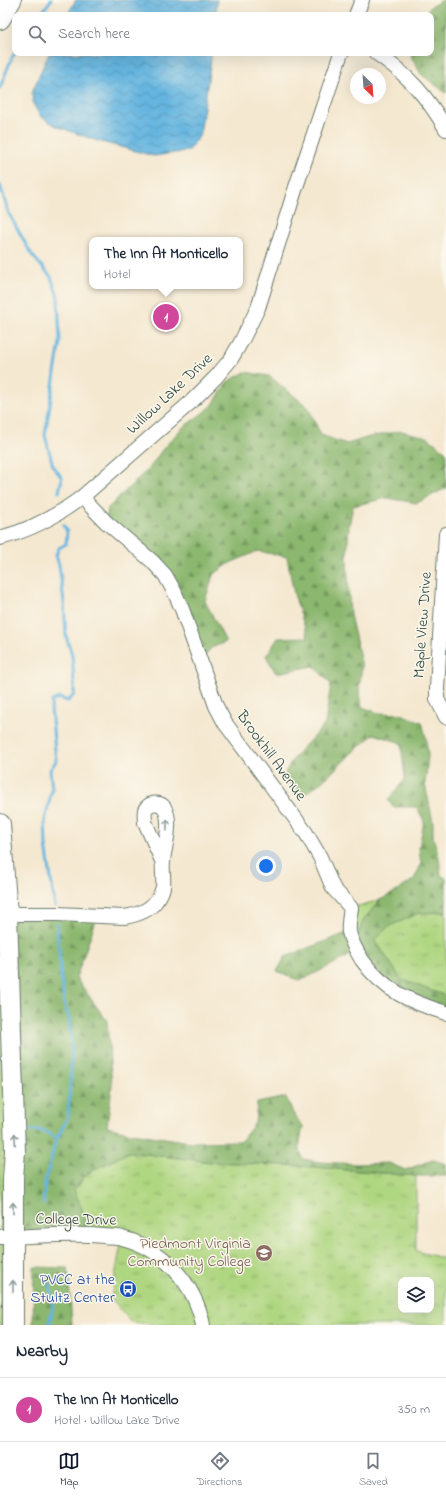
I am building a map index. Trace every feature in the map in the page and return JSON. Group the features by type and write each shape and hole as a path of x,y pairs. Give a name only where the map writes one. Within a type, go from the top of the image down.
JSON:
{"highway":[{"path":"0,19 11,0"},
{"path":"0,824 7,914 15,1151 7,1237 13,1325"}],"street":[{"path":"357,12 362,0"},
{"name":"Willow Lake Drive","path":"0,538 16,534 48,520 64,511 82,497 206,387 231,358 258,308 297,183 340,56"},
{"path":"380,56 411,80 435,110 446,129"},
{"name":"Brookhill Avenue","path":"82,497 106,522 152,561 165,575 182,609 216,706 225,723 306,833 320,858 333,888 351,908 349,932 357,952 367,967 388,987 403,997 446,1013"},
{"name":"Maple View Drive","path":"446,534 436,688 437,699 446,717"},
{"path":"7,914 135,916 151,906 161,893 163,884 163,863"},
{"name":"College Drive","path":"7,1237 87,1234 122,1238 137,1244 161,1258 174,1268 183,1278 197,1304 203,1325"}],"green space":[{"path":"443,0 446,0 446,93 421,74 411,56 434,56 434,12 426,12 430,7"},
{"path":"245,372 269,376 308,407 321,435 347,444 369,437 401,431 427,437 446,452 446,488 417,503 386,498 353,506 349,526 347,558 350,615 362,666 359,688 362,707 379,713 400,714 422,722 428,756 425,784 433,822 433,837 439,857 441,876 446,878 446,912 419,913 388,927 375,940 401,979 446,996 446,1008 391,984 370,966 357,936 364,919 380,900 399,890 414,879 421,865 419,847 424,821 417,807 393,807 388,800 405,779 401,743 374,734 323,781 303,795 282,777 296,755 325,724 331,684 314,666 276,673 266,656 278,638 308,637 294,594 287,557 258,551 230,563 213,575 205,601 226,642 211,648 200,662 174,591 106,522 108,508 151,466 162,450 181,429 212,406 227,382"},
{"path":"0,824 13,1325 0,1325"},
{"path":"380,900 365,919 370,966 357,952 351,908"},
{"path":"446,912 446,996 401,980 375,940 388,927 419,913"},
{"path":"7,914 97,917 76,978 107,1021 112,1086 107,1127 132,1133 191,1142 241,1141 255,1123 257,1103 286,1097 293,1113 303,1127 299,1147 303,1159 320,1162 357,1164 389,1163 405,1170 433,1160 446,1164 446,1176 416,1176 303,1166 211,1162 129,1152 88,1173 74,1190 82,1209 87,1234 13,1237"},
{"path":"349,932 357,952 300,981 277,971 285,957"},
{"name":"Piedmont Virginia Community College","path":"129,1152 211,1162 303,1166 416,1176 416,1251 446,1259 446,1325 162,1325 131,1322 111,1298 122,1238 87,1234 74,1190 88,1173"},
{"path":"34,1267 68,1268 72,1325 33,1325"}],"water":[{"path":"76,0 217,0 216,12 69,12"},
{"path":"48,56 212,56 200,135 188,151 154,156 94,140 56,126 41,117 33,104 32,92"}],"waterway":[{"path":"42,12 51,0"},
{"path":"0,88 13,56"},
{"path":"0,185 9,214 32,255 51,277 58,297 60,342 45,435 53,466 62,478 59,492"},
{"path":"55,906 46,845 45,820 52,789 50,770 56,761 51,709 52,701 59,698 68,701 74,695 72,655 66,636 64,602 59,565 56,555 59,548 66,544 67,531 63,525"},
{"path":"43,1204 45,1183 56,1140 68,1117 72,1050 69,1018 64,1003 57,924"},
{"path":"29,1131 44,1131 56,1140"},
{"path":"49,1325 53,1305 50,1284"}],"place":[{"name":"The Inn At Monticello","path":"166,317"},
{"name":"Piedmont Virginia Community College","path":"264,1253"},
{"name":"PVCC at the Stultz Center","path":"128,1289"}]}
